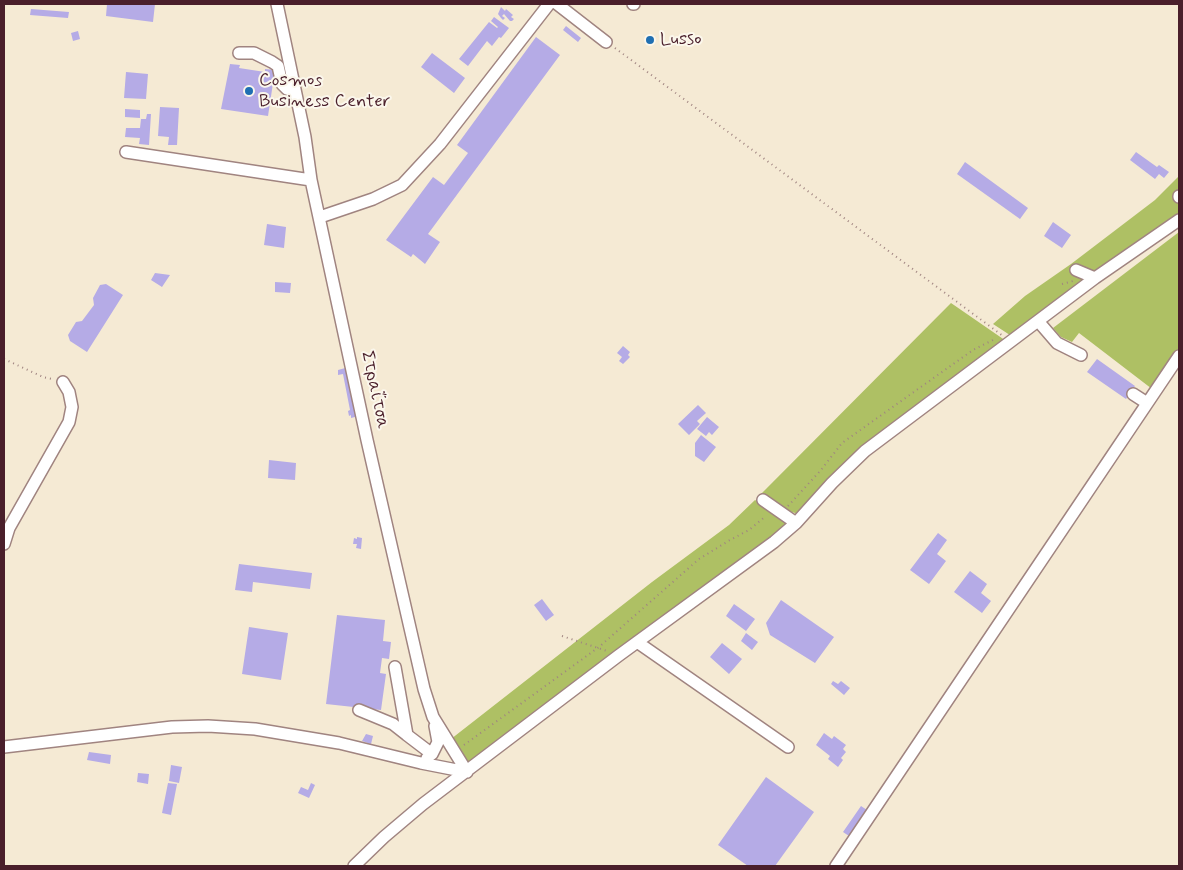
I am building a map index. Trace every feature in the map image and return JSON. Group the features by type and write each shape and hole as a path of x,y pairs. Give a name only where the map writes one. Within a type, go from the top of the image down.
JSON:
{"street":[{"name":"Στραΐτσα","path":"278,4 312,180 367,440 424,689 433,717 467,772"},
{"path":"320,217 373,199 402,185 440,144 549,4"},
{"path":"557,4 606,42"},
{"path":"239,53 254,53 272,62 278,66 282,84 287,89 295,89"},
{"path":"126,152 312,180"},
{"path":"355,866 384,836 423,804 774,542 796,523 832,482 865,451 1096,278 1179,220"},
{"path":"1076,270 1096,278"},
{"path":"1038,321 1057,343 1081,355"},
{"path":"836,866 1179,356"},
{"path":"4,544 9,528 69,422 72,407 69,392 63,382"},
{"path":"1133,394 1147,403"},
{"path":"763,500 796,523"},
{"path":"638,642 788,747"},
{"path":"395,667 408,735"},
{"path":"359,710 393,724 432,754"},
{"path":"421,763 432,754 438,742 433,717"},
{"path":"4,747 172,728 208,726 255,729 339,742 421,763 467,772"}],"path":[{"path":"454,752 599,647 699,559 778,511 821,470 842,442 973,350 1003,336 606,42"},
{"path":"4,358 43,377 63,382"},
{"path":"562,636 599,647"}],"green space":[{"path":"1179,176 1179,220 1016,339 993,324 1025,296 1071,264 1155,200"},
{"path":"1179,232 1179,358 1156,392 1079,333 1072,342 1061,337 1053,328"},
{"path":"951,303 1009,343 865,448 801,515 786,510 761,494"},
{"path":"755,500 793,521 470,762 464,760 451,739 652,582 729,525"}],"building":[{"path":"107,4 155,4 153,22 106,16"},
{"path":"501,7 513,15 511,17 514,19 512,21 504,14 502,16 505,18 503,20 501,18 498,14"},
{"path":"31,9 69,12 68,18 30,15"},
{"path":"494,17 509,28 492,46 487,41 468,66 459,59 489,22 498,27 491,21"},
{"path":"566,26 581,38 578,42 563,30"},
{"path":"78,31 80,39 73,41 71,33"},
{"path":"536,37 560,55 428,234 440,242 425,264 413,254 411,257 386,240 433,177 444,185 468,153 457,145"},
{"path":"432,53 465,78 454,93 421,67"},
{"name":"Cosmos Business Center","path":"230,64 240,65 239,68 265,72 265,69 275,70 268,116 221,109"},
{"path":"126,72 148,74 146,99 124,98"},
{"path":"160,107 179,108 177,145 168,145 169,137 158,136"},
{"path":"125,109 140,110 140,118 125,117"},
{"path":"147,114 151,114 149,145 139,144 140,138 125,137 126,128 140,128 141,119 146,119"},
{"path":"1136,152 1157,167 1159,165 1169,172 1164,178 1159,174 1155,179 1130,160"},
{"path":"965,162 1028,208 1020,219 957,174"},
{"path":"1053,222 1071,235 1062,248 1044,236"},
{"path":"267,224 286,227 284,248 264,245"},
{"path":"155,273 170,275 162,287 151,280"},
{"path":"275,282 291,283 290,293 275,292"},
{"path":"106,284 123,295 87,352 70,341 68,335 76,322 82,321 94,305 93,298 100,285"},
{"path":"623,346 630,352 628,355 630,357 623,364 619,361 622,357 617,353"},
{"path":"1097,359 1135,386 1126,399 1087,372"},
{"path":"349,367 359,416 351,418 348,411 350,410 343,374 338,375 338,370"},
{"path":"698,405 706,413 697,421 700,424 689,435 678,424"},
{"path":"707,417 719,427 712,435 709,432 706,436 697,429"},
{"path":"701,435 716,447 704,462 695,456 695,443"},
{"path":"269,460 296,463 295,480 268,478"},
{"path":"938,533 947,540 937,554 946,561 929,584 910,570"},
{"path":"357,537 362,538 361,549 356,548 357,544 353,544 354,538 357,539"},
{"path":"239,564 312,573 310,589 253,582 252,592 235,590"},
{"path":"970,571 987,584 981,593 991,601 982,613 954,592"},
{"path":"542,599 554,615 546,621 534,605"},
{"path":"781,600 834,637 815,663 770,635 766,623"},
{"path":"734,604 755,619 746,631 726,616"},
{"path":"337,615 385,620 383,641 391,642 389,659 382,658 380,673 386,674 381,710 326,704"},
{"path":"249,627 288,633 281,680 242,674"},
{"path":"746,633 758,642 752,650 741,641"},
{"path":"722,643 742,659 729,674 710,657"},
{"path":"833,681 838,684 841,681 850,688 844,695 831,684"},
{"path":"824,733 832,739 834,736 846,745 843,749 846,752 841,758 843,760 838,767 828,759 830,756 816,745"},
{"path":"366,734 373,736 371,744 362,741"},
{"path":"89,752 111,755 110,764 87,760"},
{"path":"171,765 182,767 179,783 169,781"},
{"path":"138,773 149,774 148,784 137,782"},
{"path":"766,777 814,812 775,866 748,866 718,845"},
{"path":"168,783 177,784 171,815 162,813"},
{"path":"311,783 315,785 309,798 298,793 301,787 308,790"},
{"path":"861,806 870,812 852,838 843,832"}],"place":[{"name":"Lusso","path":"650,40"},
{"name":"Cosmos Business Center","path":"249,91"}]}
